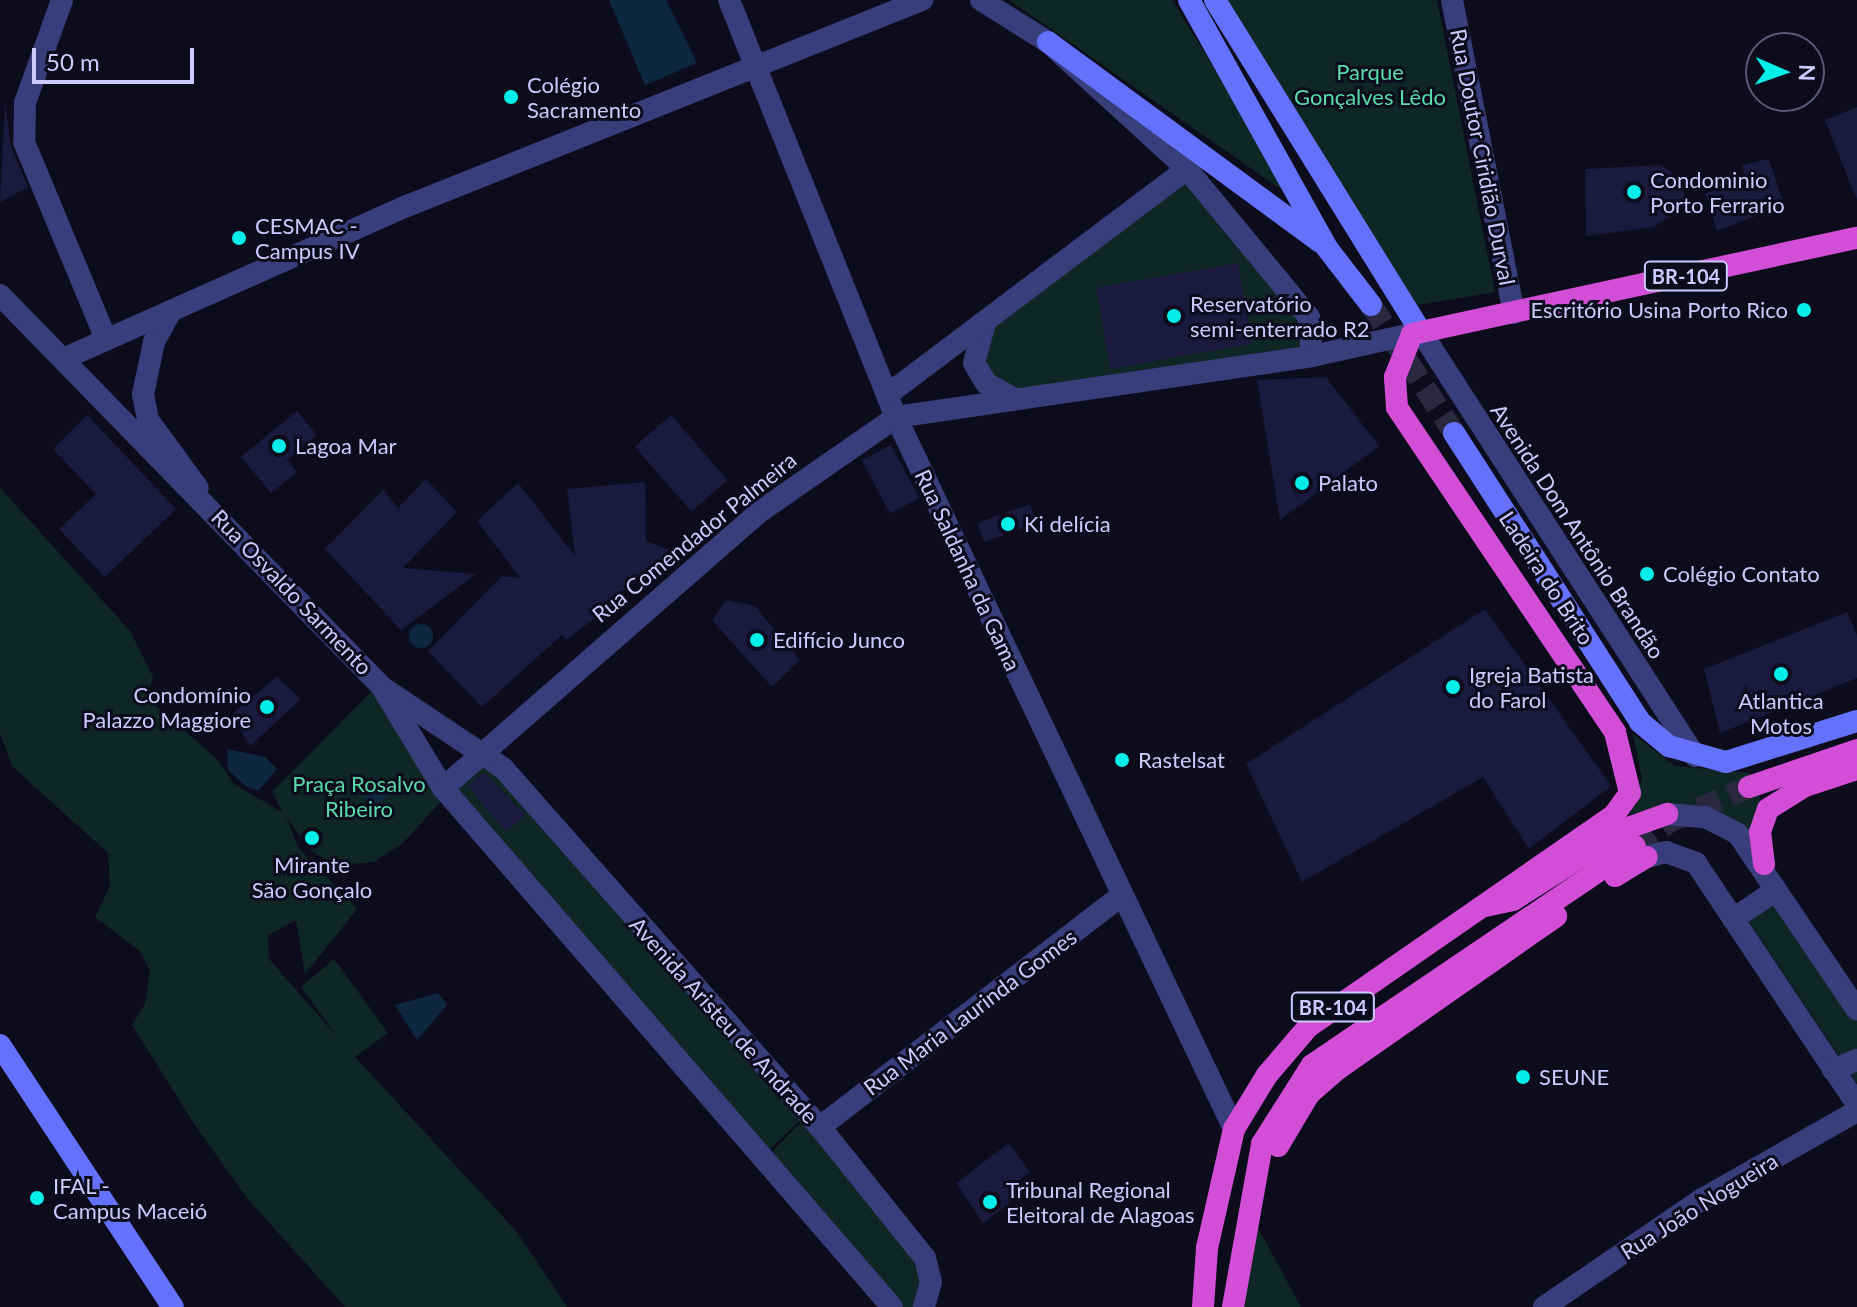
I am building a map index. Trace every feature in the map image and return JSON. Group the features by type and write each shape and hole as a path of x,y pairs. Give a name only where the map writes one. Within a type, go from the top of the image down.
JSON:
{"highway":[{"name":"Rua Comendador Palmeira","path":"1417,333 1857,238"},
{"name":"BR-104","path":"1203,1307 1207,1248 1234,1129 1308,1027 1471,909 1614,815 1630,793 1631,775 1615,732 1397,407 1395,377 1417,333"},
{"path":"1749,787 1857,750"},
{"path":"1764,864 1760,832 1768,809 1805,786 1857,769"},
{"path":"1471,909 1513,900 1625,829 1667,814"},
{"path":"1233,1307 1234,1275 1272,1156 1309,1094 1641,851"}],"main road":[{"path":"1189,0 1327,248 1371,305"},
{"path":"1215,0 1417,333"},
{"path":"1048,42 1327,248"},
{"name":"Ladeira do Brito","path":"1454,433 1640,722 1695,756 1726,762 1857,721"},
{"path":"0,1045 173,1307"}],"street":[{"path":"62,0 25,103 24,142 105,337"},
{"name":"Rua Saldanha da Gama","path":"729,0 760,69 896,417 1234,1129"},
{"path":"63,359 105,337 171,311 407,206 760,69 922,0"},
{"path":"981,0 1048,42 1187,169 1309,317 1312,356"},
{"name":"Rua Doutor Ciridião Durval","path":"1452,0 1514,313"},
{"path":"887,395 1187,169"},
{"name":"Rua Osvaldo Sarmento","path":"0,295 201,497 383,688 448,738 480,752"},
{"path":"113,411 143,394 154,342 171,311"},
{"path":"986,321 974,363 986,383 1015,399"},
{"name":"Rua Comendador Palmeira","path":"443,788 480,752 758,513 896,417 1312,356 1417,333"},
{"name":"Avenida Dom Antônio Brandão","path":"1417,333 1695,756"},
{"name":"Rua Osvaldo Sarmento","path":"143,394 148,420 201,497"},
{"name":"Rua Osvaldo Sarmento","path":"383,688 443,788"},
{"name":"Avenida Aristeu de Andrade","path":"480,752 503,768 820,1127 925,1258 931,1282 924,1307"},
{"path":"443,788 892,1307"},
{"path":"1667,814 1705,817 1738,834 1764,864 1775,891 1857,1010"},
{"path":"1641,851 1666,852 1696,863 1857,1104"},
{"path":"1733,919 1775,891"},
{"name":"Rua Maria Laurinda Gomes","path":"820,1127 1121,896"},
{"path":"1833,1070 1857,1060"},
{"name":"Rua João Nogueira","path":"1544,1307 1704,1198 1857,1111"}],"green space":[{"path":"1009,0 1172,0 1295,199"},
{"name":"Parque Gonçalves Lêdo","path":"1221,0 1437,0 1495,292 1417,305"},
{"path":"1188,174 1310,322 1305,348 1032,394 988,375 980,347 990,331 1038,284"},
{"name":"Praça Rosalvo Ribeiro","path":"0,488 130,631 153,677 147,698 216,758 234,784 283,813 272,792 372,691 444,798 403,843 374,862 337,865 311,851 286,816 298,847 357,909 305,974 296,920 268,935 269,959 339,1039 301,987 334,959 388,1033 355,1057 516,1231 567,1307 345,1307 247,1198 197,1128 132,1025 145,1004 150,971 140,951 95,917 110,886 108,853 12,766 0,733"},
{"path":"1633,734 1675,766 1750,773 1761,801 1752,842 1670,805 1630,814 1642,779"},
{"path":"495,750 806,1115 767,1152 448,791"},
{"path":"1788,895 1857,998 1857,1083 1745,916"},
{"path":"807,1116 921,1254 920,1307 897,1307 770,1154"},
{"path":"1246,1206 1301,1307 1233,1307"}],"water":[{"path":"609,0 666,0 697,63 645,85"},
{"path":"421,624 430,627 433,636 430,645 421,648 412,645 409,636 412,627"},
{"path":"227,749 265,757 277,769 258,791 246,786 228,770"},
{"path":"375,777 384,781 388,790 384,799 375,803 366,799 362,790 366,781"},
{"path":"438,993 447,1005 417,1040 395,1005"}],"building":[{"path":"5,102 11,147 28,187 0,202"},
{"path":"1857,107 1857,197 1856,198 1825,120"},
{"path":"1769,159 1784,205 1717,231 1705,193 1746,182 1742,165"},
{"name":"Condominio Porto Ferrario","path":"1661,165 1681,180 1686,205 1654,227 1586,236 1585,169"},
{"name":"Reservatório semi-enterrado R2","path":"1238,263 1252,344 1110,369 1096,288"},
{"name":"Palato","path":"1326,377 1379,446 1280,520 1257,380"},
{"name":"Lagoa Mar","path":"297,411 317,435 287,460 297,472 271,493 241,457"},
{"path":"87,415 176,509 105,577 59,529 96,494 53,449"},
{"path":"671,415 727,480 691,511 635,446"},
{"path":"891,445 919,498 890,513 862,460"},
{"path":"426,479 457,512 403,568 476,574 401,630 325,549 383,490 398,508"},
{"path":"645,482 646,541 680,554 609,599 613,604 566,640 562,635 482,707 428,651 502,576 520,578 477,521 518,483 575,556 567,489"},
{"name":"Ki delícia","path":"1030,504 1037,523 984,542 977,523"},
{"name":"Edifício Junco","path":"726,600 755,606 800,660 772,687 712,620"},
{"name":"Igreja Batista do Farol","path":"1485,609 1611,786 1529,849 1483,777 1302,882 1246,764"},
{"name":"Atlantica Motos","path":"1847,612 1857,635 1857,678 1720,733 1704,669"},
{"name":"Condomínio Palazzo Maggiore","path":"277,677 301,699 250,746 231,715"},
{"path":"484,772 525,815 506,832 468,786"},
{"name":"Tribunal Regional Eleitoral de Alagoas","path":"1009,1143 1030,1172 1020,1179 1028,1189 983,1223 956,1183"}],"tunnel":[{"path":"1371,305 1454,433"},
{"path":"1635,846 1669,822 1749,787"}],"place":[{"name":"Colégio Sacramento","path":"511,97"},
{"name":"Condominio Porto Ferrario","path":"1634,192"},
{"name":"CESMAC - Campus IV","path":"239,238"},
{"name":"Escritório Usina Porto Rico","path":"1804,310"},
{"name":"Reservatório semi-enterrado R2","path":"1174,316"},
{"name":"Lagoa Mar","path":"279,446"},
{"name":"Palato","path":"1302,483"},
{"name":"Ki delícia","path":"1008,524"},
{"name":"Colégio Contato","path":"1647,574"},
{"name":"Edifício Junco","path":"757,640"},
{"name":"Atlantica Motos","path":"1781,674"},
{"name":"Igreja Batista do Farol","path":"1453,687"},
{"name":"Condomínio Palazzo Maggiore","path":"267,707"},
{"name":"Rastelsat","path":"1122,760"},
{"name":"Mirante São Gonçalo","path":"312,838"},
{"name":"SEUNE","path":"1523,1077"},
{"name":"IFAL - Campus Maceió","path":"37,1198"},
{"name":"Tribunal Regional Eleitoral de Alagoas","path":"990,1202"}]}
